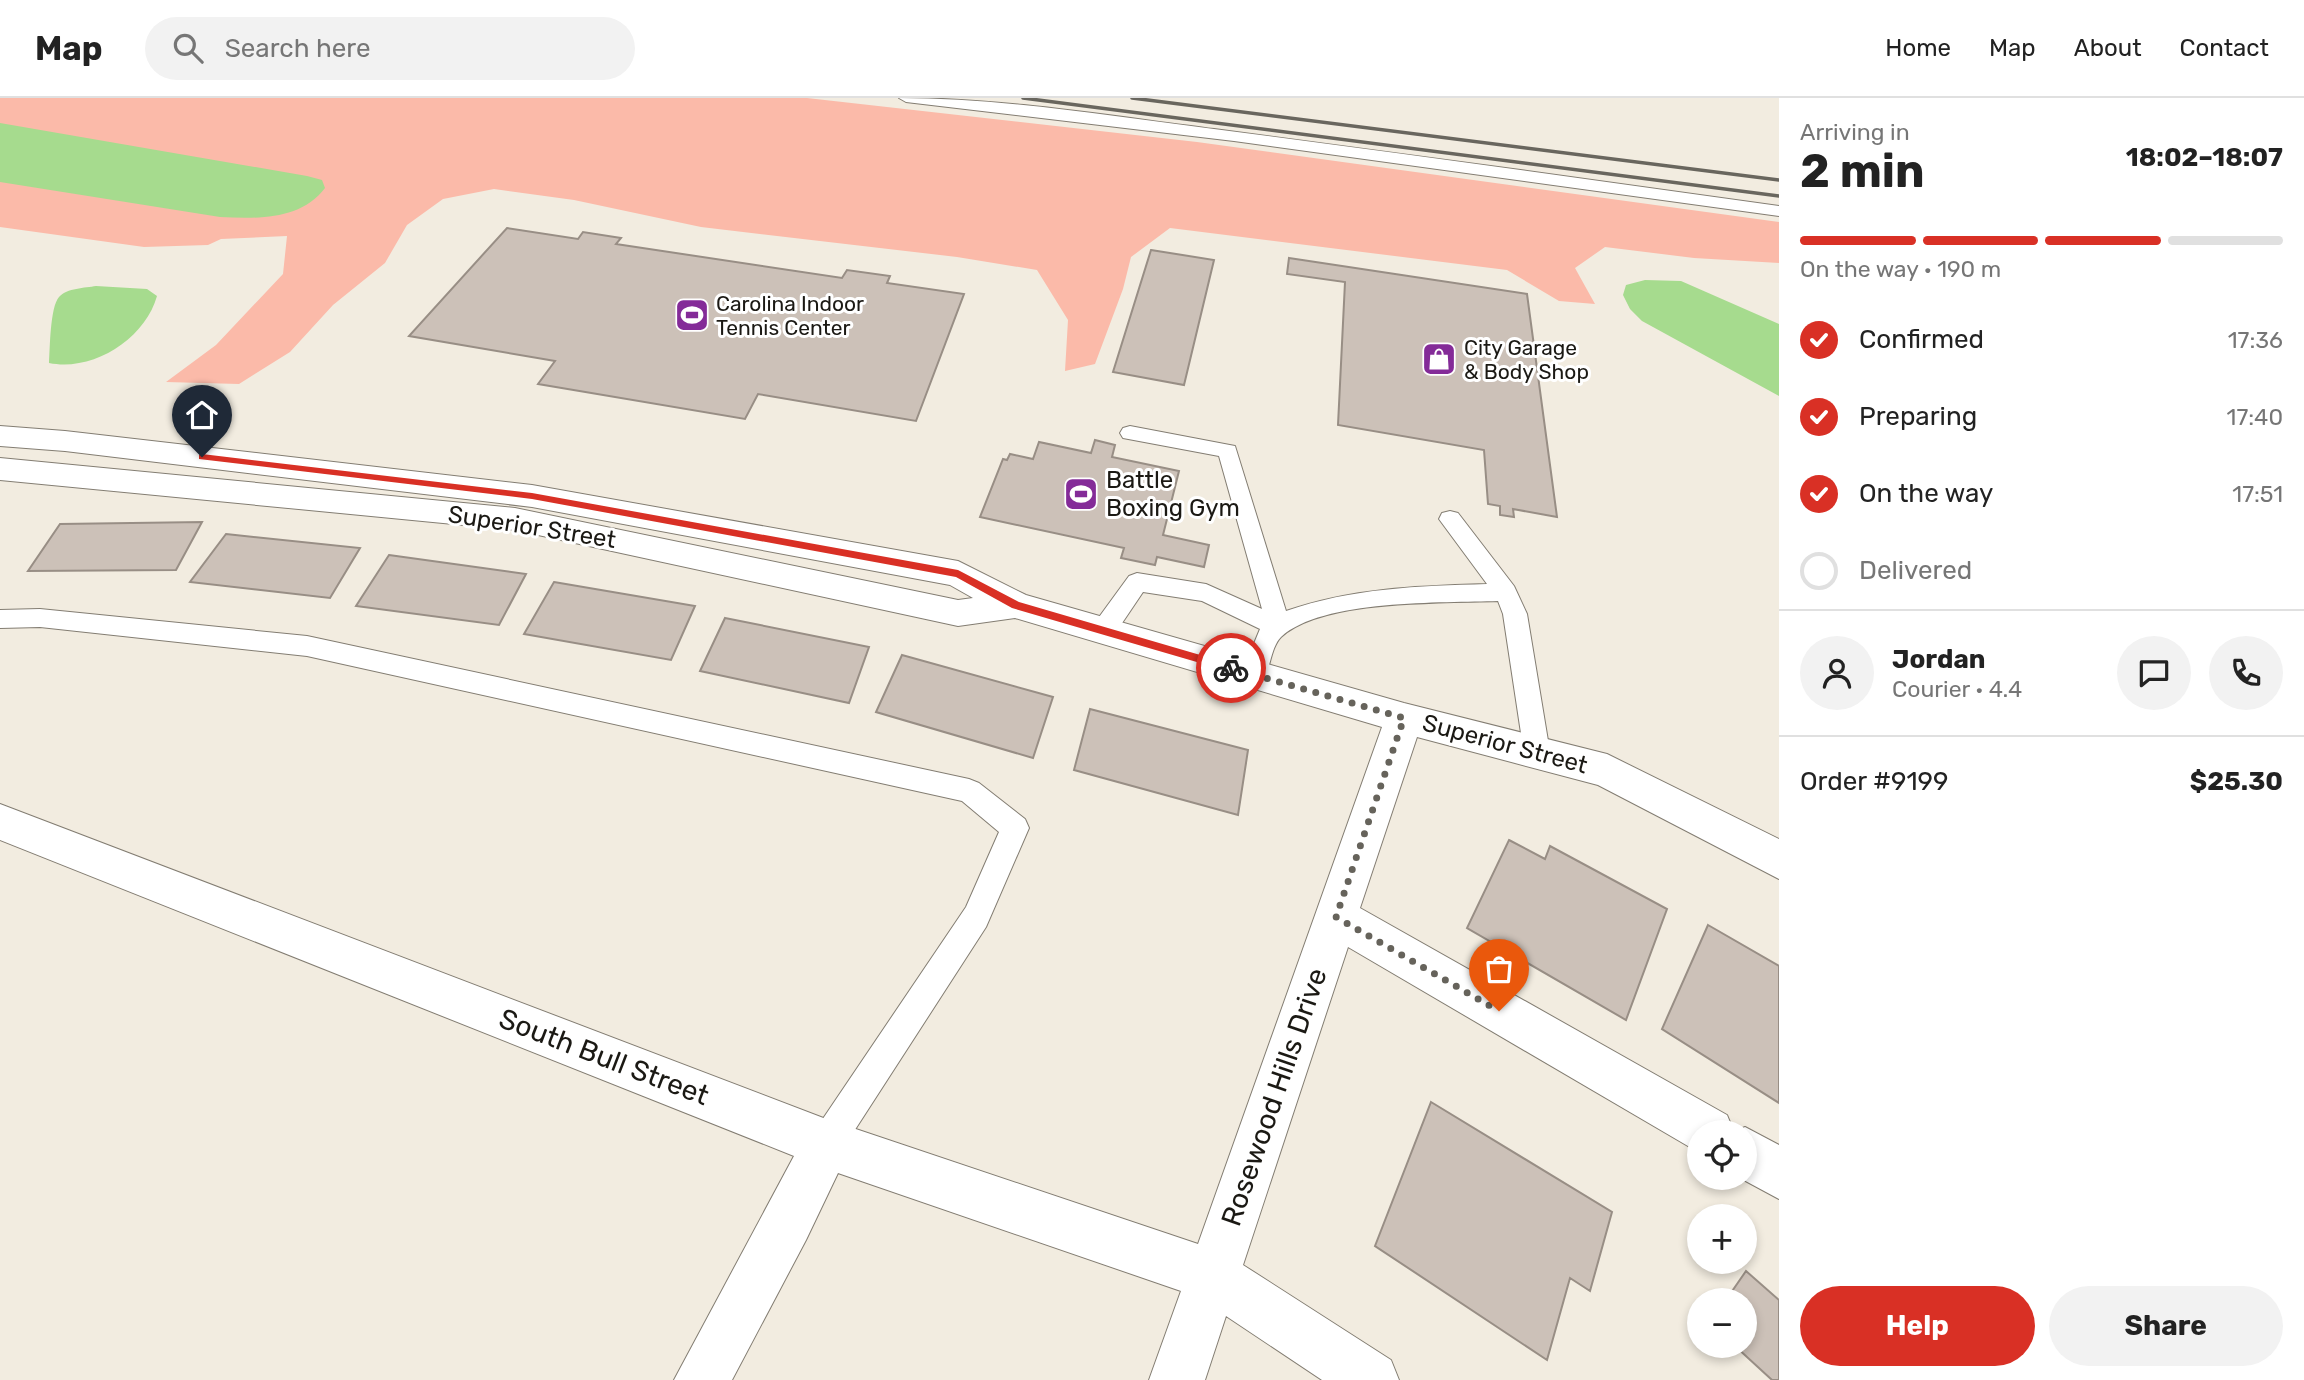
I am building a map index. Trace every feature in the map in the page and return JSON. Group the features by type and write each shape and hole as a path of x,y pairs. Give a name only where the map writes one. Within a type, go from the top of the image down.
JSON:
{"street":[{"name":"Superior Street","path":"0,436 56,439 523,508 958,613 1015,605 1404,718 1607,771 1779,860"},
{"name":"Superior Street","path":"0,469 523,508"},
{"name":"Rosewood Hills Drive","path":"1177,1380 1404,718"},
{"name":"South Bull Street","path":"7,834 826,1144 1213,1276"},
{"path":"1336,917 1689,1120"},
{"path":"702,1380 788,1222 826,1144"},
{"path":"1757,1160 1779,1174"},
{"path":"1213,1276 1371,1380"}],"lane":[{"path":"906,98 1041,112 1382,156 1779,211"},
{"path":"1130,433 1228,452 1279,627"},
{"path":"1450,519 1506,592 1514,614 1537,753"},
{"path":"1103,631 1138,582 1206,593 1279,627"},
{"path":"1254,675 1271,632 1292,617 1336,604 1397,597 1506,592"},
{"path":"0,619 40,618 307,646 969,791 1015,828 976,917 826,1144"}],"shaded area":[{"path":"0,98 807,98 1197,142 1779,222 1779,263 1694,258 1605,247 1575,268 1595,304 1559,301 1507,270 1170,228 1131,257 1123,289 1095,364 1065,371 1068,320 1037,270 957,257 701,227 574,200 494,189 443,199 407,225 385,263 333,305 290,352 239,384 166,382 216,345 283,274 287,236 221,239 208,245 144,247 0,227"},
{"path":"0,123 307,176 322,180 325,188 315,199 291,212 264,217 234,218 0,182"},
{"path":"1645,280 1681,281 1779,324 1779,396 1642,321 1630,309 1623,295 1626,285"},
{"path":"96,286 147,289 157,296 151,312 141,326 115,349 83,362 49,363 52,319 59,297 71,290"}],"building":[{"name":"Carolina Indoor Tennis Center","path":"507,228 578,239 583,232 621,238 616,244 842,278 847,270 890,276 887,283 964,294 916,421 758,394 745,419 538,384 555,361 409,336"},
{"path":"1151,250 1214,260 1184,385 1113,372"},
{"name":"City Garage & Body Shop","path":"1289,258 1527,294 1557,517 1513,509 1514,517 1500,515 1500,506 1488,504 1484,450 1338,425 1345,282 1287,274"},
{"name":"Battle Boxing Gym","path":"1095,440 1115,445 1112,457 1179,471 1163,535 1209,545 1204,567 1157,557 1155,565 1121,558 1124,548 980,517 1003,459 1007,460 1010,454 1033,459 1039,442 1091,453"},
{"path":"202,522 176,570 28,571 60,524"},
{"path":"226,534 360,548 330,598 190,582"},
{"path":"389,555 526,574 499,625 356,606"},
{"path":"554,582 695,606 671,660 524,634"},
{"path":"725,618 869,647 849,703 700,671"},
{"path":"902,655 1053,697 1033,758 876,712"},
{"path":"1090,709 1248,750 1238,815 1074,770"},
{"path":"1509,840 1545,859 1550,846 1667,909 1626,1020 1467,928"},
{"path":"1708,925 1779,966 1779,1103 1662,1029"},
{"path":"1431,1102 1612,1212 1590,1291 1570,1278 1547,1360 1375,1246"},
{"path":"1744,1274 1749,1274 1779,1300 1779,1380 1772,1380 1748,1358 1757,1358 1757,1288 1734,1288"}],"railway":[{"path":"1023,98 1779,196"},
{"path":"1132,98 1779,180"}],"way so far":[{"path":"1231,668 1404,718 1336,917 1499,1011"}],"place":[{"name":"Carolina Indoor Tennis Center","path":"692,315"},
{"name":"City Garage & Body Shop","path":"1439,359"},
{"name":"Battle Boxing Gym","path":"1081,494"}],"route":[{"path":"202,457 532,496 958,574 1015,605 1231,668"}]}
